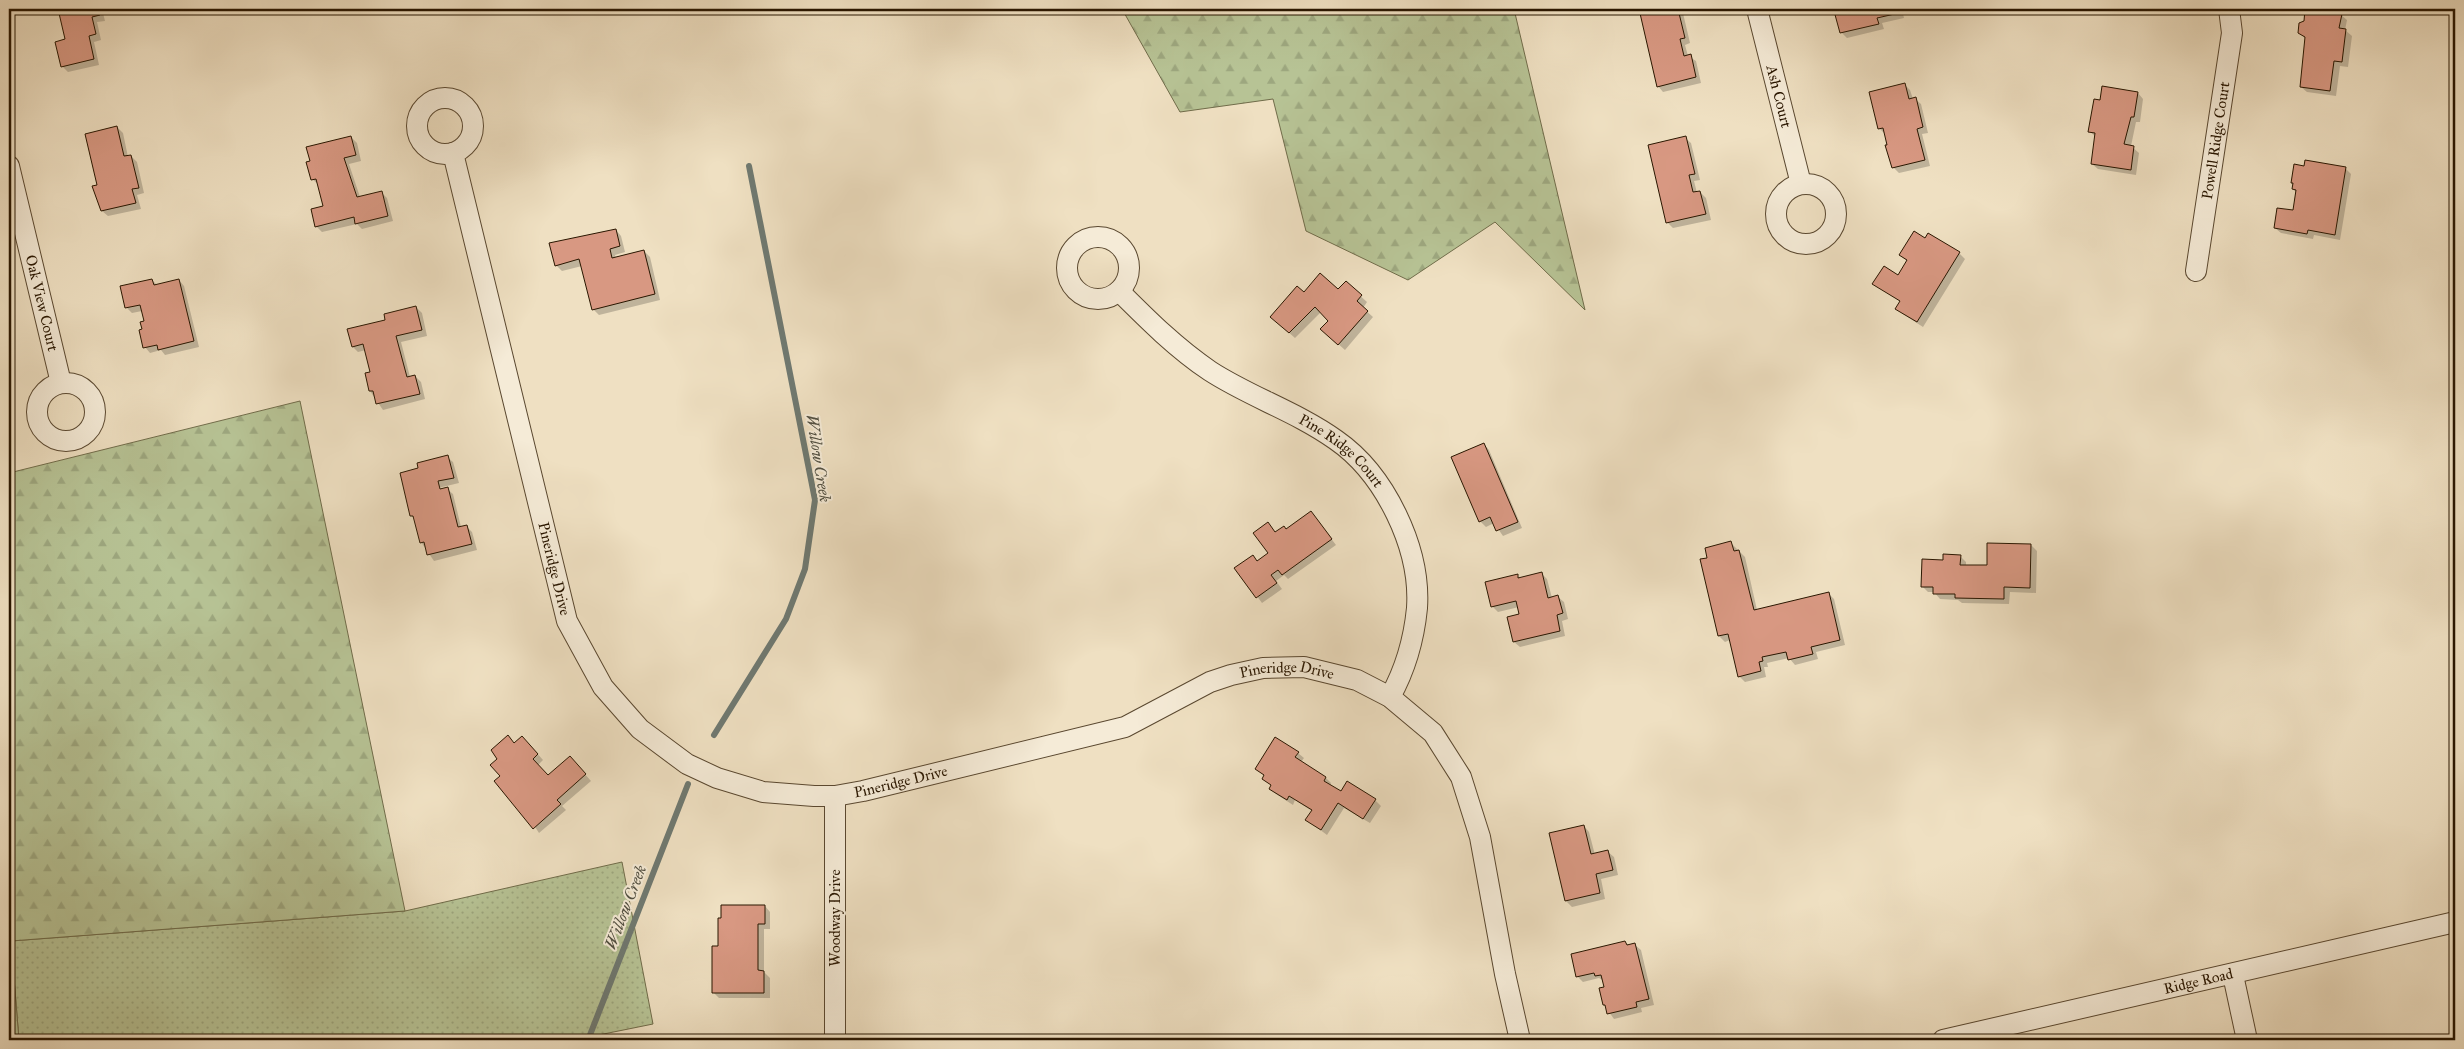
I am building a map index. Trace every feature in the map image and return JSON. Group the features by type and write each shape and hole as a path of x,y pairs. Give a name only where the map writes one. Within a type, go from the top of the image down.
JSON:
{"street":[{"name":"Ash Court","path":"1757,9 1801,184"},
{"name":"Powell Ridge Court","path":"2196,271 2232,33 2229,9"},
{"name":"Pineridge Drive","path":"453,153 567,621 603,687 640,729 687,764 717,778 763,792 835,796 1001,759 1125,728 1210,682 1263,668 1304,667 1324,670 1357,680 1390,697 1434,733 1461,777 1480,837 1520,1040"},
{"name":"Oak View Court","path":"9,166 61,382"},
{"name":"Pine Ridge Court","path":"1119,291 1165,337 1209,370 1247,393 1313,425 1337,441 1364,464 1381,486 1395,511 1405,537 1413,569 1416,600 1414,621 1403,673 1390,697"},
{"name":"Woodway Drive","path":"835,796 835,1040"},
{"name":"Ridge Road","path":"1943,1040 2233,975 2455,922"},
{"path":"2233,975 2248,1040"}],"green space":[{"path":"1122,9 1514,9 1585,310 1495,222 1408,280 1306,231 1273,99 1180,112"},
{"path":"300,401 405,911 11,941 19,1040 9,1040 9,473"},
{"path":"622,862 653,1024 574,1040 19,1040 11,941 405,911"}],"building":[{"path":"58,9 99,9 100,15 92,17 96,34 89,36 94,59 61,67 55,42 65,39"},
{"path":"1639,9 1678,9 1685,38 1680,39 1684,56 1691,54 1696,77 1657,87"},
{"path":"1843,9 1898,9 1899,13 1877,18 1879,24 1840,33 1834,11"},
{"path":"2305,9 2342,14 2339,28 2346,29 2342,62 2334,61 2330,91 2300,87 2305,37 2298,33 2299,23 2304,21"},
{"path":"1905,83 1909,99 1916,97 1923,127 1917,129 1925,160 1892,168 1885,145 1887,145 1883,128 1878,129 1869,92"},
{"path":"2102,86 2138,92 2134,117 2131,117 2124,144 2134,146 2131,170 2091,164 2095,133 2088,132 2094,99 2100,100"},
{"path":"117,126 124,156 131,155 139,188 132,189 136,203 101,211 92,186 97,185 85,134"},
{"path":"351,136 356,155 344,158 357,197 382,191 388,216 355,224 354,217 315,227 311,209 323,206 316,179 311,180 306,162 310,161 306,147"},
{"path":"1686,136 1695,174 1689,175 1693,192 1700,191 1706,214 1666,223 1648,145"},
{"path":"2305,160 2346,167 2335,235 2308,230 2307,234 2274,228 2277,208 2293,210 2296,190 2292,189 2293,183 2291,183 2294,164 2304,166"},
{"path":"616,229 620,246 610,249 612,258 644,250 655,294 592,310 579,259 555,266 549,243"},
{"path":"1914,231 1925,238 1928,233 1960,252 1917,322 1895,309 1900,301 1872,284 1884,266 1898,275 1907,260 1899,255"},
{"path":"1320,273 1338,289 1346,281 1362,295 1357,301 1368,311 1338,345 1320,329 1328,321 1315,307 1289,333 1270,317 1297,286 1304,292"},
{"path":"152,279 154,285 179,279 194,341 158,350 157,345 143,348 139,330 142,329 140,322 144,321 140,305 125,308 120,286"},
{"path":"416,306 422,330 396,336 407,377 415,375 420,394 376,404 373,391 369,391 365,373 370,372 363,344 352,347 347,329 385,320 384,314"},
{"path":"1484,443 1518,522 1496,531 1490,517 1479,522 1451,457"},
{"path":"448,455 454,478 438,481 440,489 448,487 458,527 467,525 472,544 427,555 424,542 420,543 413,516 410,516 400,473 418,468 417,463"},
{"path":"1311,511 1332,539 1282,575 1278,570 1271,575 1277,583 1256,598 1234,568 1253,555 1257,561 1268,553 1253,533 1268,522 1275,532 1284,526 1286,529"},
{"path":"1731,541 1734,551 1739,550 1754,610 1829,592 1840,640 1811,647 1813,654 1788,660 1786,652 1762,657 1763,661 1759,662 1761,671 1738,677 1728,634 1718,636 1700,559 1707,558 1705,548"},
{"path":"1987,543 2031,544 2030,588 2004,587 2004,599 1955,598 1955,594 1933,594 1933,587 1921,587 1922,559 1943,560 1943,554 1961,555 1960,565 1987,565"},
{"path":"1542,572 1548,598 1558,595 1563,613 1557,615 1560,631 1513,642 1507,617 1519,614 1516,601 1491,607 1485,582 1518,574 1518,578"},
{"path":"508,735 514,743 522,736 538,754 533,759 548,775 570,756 586,774 557,800 561,804 533,829 494,781 500,776 490,765 497,759 491,750"},
{"path":"1275,737 1299,752 1295,757 1326,777 1324,781 1341,791 1347,781 1376,799 1363,819 1338,803 1321,830 1305,820 1312,810 1289,796 1287,800 1269,789 1271,785 1262,779 1264,775 1255,769"},
{"path":"1584,825 1591,854 1608,850 1613,870 1596,874 1600,893 1565,901 1549,833"},
{"path":"721,905 765,905 765,924 758,924 758,970 764,971 764,993 712,993 712,946 718,946 718,918 721,918"},
{"path":"1625,941 1627,945 1635,943 1649,999 1636,1002 1637,1007 1607,1014 1599,988 1604,987 1601,975 1595,976 1594,973 1576,977 1571,954"}],"waterway":[{"name":"Willow Creek","path":"714,735 786,619 805,569 815,500 749,166"},
{"name":"Willow Creek","path":"588,1040 688,784"}]}
